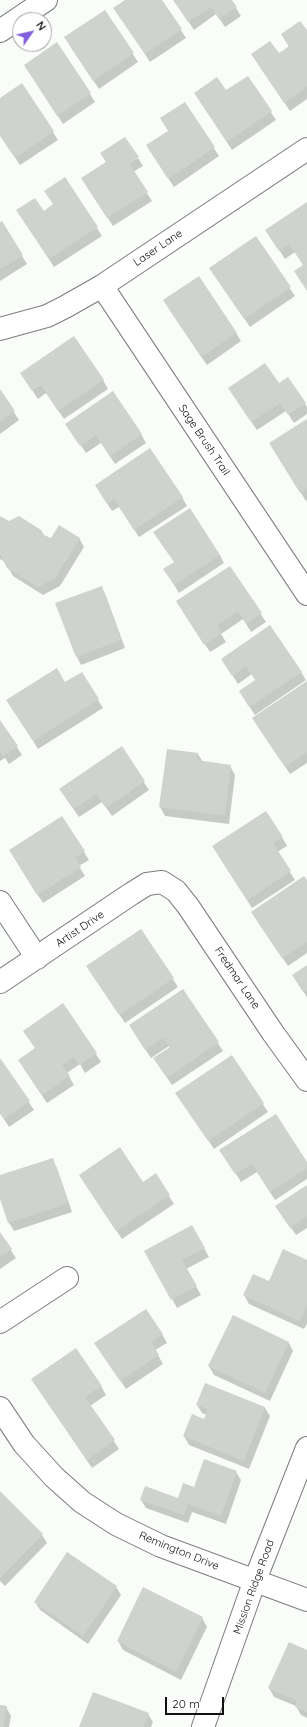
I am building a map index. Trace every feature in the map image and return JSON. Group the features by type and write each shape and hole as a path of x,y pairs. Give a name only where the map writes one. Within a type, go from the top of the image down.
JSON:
{"street":[{"path":"0,31 46,0"},
{"name":"Laser Lane","path":"0,329 47,316 102,286 307,149"},
{"name":"Sage Brush Trail","path":"102,286 307,594"},
{"name":"Artist Drive","path":"0,982 147,884 162,882"},
{"name":"Fredmar Lane","path":"162,882 176,891 188,906 307,1080"},
{"path":"0,902 37,958"},
{"path":"0,1322 67,1278"},
{"name":"Remington Drive","path":"0,1408 24,1444 54,1477 82,1502 116,1524 161,1546 307,1600"},
{"name":"Mission Ridge Road","path":"203,1727 255,1580 307,1448"}],"building":[{"path":"125,0 162,0 182,29 145,54 113,8"},
{"path":"173,0 232,0 237,7 219,19 211,7 188,22"},
{"path":"105,10 134,53 93,81 64,37"},
{"path":"300,21 307,30 307,87 284,103 251,54 270,41 279,53 289,47 281,34"},
{"path":"57,42 91,93 57,116 24,65 43,52 52,52 52,45"},
{"path":"248,76 272,111 227,142 194,93 217,77 226,90"},
{"path":"22,83 54,131 15,158 0,136 0,98"},
{"path":"185,102 215,147 168,179 146,145 168,131 160,118"},
{"path":"125,137 139,157 129,163 148,192 107,218 81,178 106,162 100,153"},
{"path":"65,177 98,227 49,259 16,210 35,198 44,211 53,204 44,191"},
{"path":"307,202 307,291 294,271 303,265 289,244 279,251 265,230"},
{"path":"2,221 23,255 0,269 0,222"},
{"path":"256,236 291,287 244,319 209,268"},
{"path":"199,276 237,333 201,357 163,300"},
{"path":"74,336 104,380 58,411 41,385 32,391 20,373"},
{"path":"265,363 279,383 288,377 306,403 288,415 280,403 251,422 228,388"},
{"path":"0,389 15,411 0,422"},
{"path":"113,391 142,434 110,456 96,435 80,446 65,424"},
{"path":"307,419 307,488 300,493 269,443"},
{"path":"150,448 183,497 134,530 114,499 107,504 95,485"},
{"path":"190,508 220,555 174,585 163,569 174,562 153,532"},
{"path":"0,516 9,521 19,516 41,530 44,535 51,538 59,525 80,538 55,578 38,587 7,568 0,554"},
{"path":"230,566 262,613 246,624 238,611 217,625 222,633 204,645 176,601"},
{"path":"102,586 121,640 76,657 55,603"},
{"path":"270,625 302,672 249,707 239,691 255,680 246,666 232,676 221,659"},
{"path":"57,668 65,682 82,672 99,699 33,741 6,700"},
{"path":"307,681 307,752 285,767 252,718"},
{"path":"0,720 18,746 3,756 0,751"},
{"path":"122,746 145,781 106,808 96,794 74,809 59,789"},
{"path":"167,749 198,753 197,760 231,765 225,816 159,807"},
{"path":"266,811 283,837 273,843 291,871 247,900 212,846"},
{"path":"62,816 85,851 75,858 81,867 37,895 9,850"},
{"path":"304,876 307,880 307,942 282,958 251,912"},
{"path":"141,929 174,978 119,1015 86,966"},
{"path":"307,965 307,991 304,993 292,975"},
{"path":"183,989 219,1042 167,1078 153,1058 170,1047 163,1038 145,1050 129,1025"},
{"path":"63,1003 97,1053 79,1065 74,1057 62,1065 70,1076 42,1095 18,1060 35,1048 23,1031"},
{"path":"232,1055 264,1103 208,1141 175,1093"},
{"path":"0,1058 30,1101 4,1119 0,1114"},
{"path":"276,1114 307,1162 307,1168 270,1192 252,1164 235,1174 219,1150"},
{"path":"120,1147 143,1182 156,1173 170,1195 116,1231 79,1175"},
{"path":"53,1158 68,1203 8,1223 0,1199 0,1175"},
{"path":"307,1185 307,1216 290,1228 275,1206"},
{"path":"192,1225 205,1248 182,1260 197,1286 171,1300 144,1251"},
{"path":"0,1232 12,1249 0,1257"},
{"path":"283,1249 307,1260 307,1305 300,1321 243,1295 253,1274 269,1281"},
{"path":"146,1309 163,1334 151,1342 159,1355 120,1381 94,1343"},
{"path":"233,1315 289,1342 265,1393 208,1366"},
{"path":"76,1348 102,1386 85,1397 115,1440 87,1460 31,1379"},
{"path":"205,1383 265,1407 244,1461 183,1436 192,1414 204,1419 208,1409 196,1405"},
{"path":"204,1459 237,1471 221,1516 188,1504 184,1515 140,1500 145,1486 178,1498 183,1483 194,1487"},
{"path":"0,1491 43,1534 0,1578"},
{"path":"67,1552 117,1586 83,1636 34,1602"},
{"path":"143,1587 203,1617 176,1672 117,1641"},
{"path":"289,1642 307,1650 307,1712 295,1707 297,1701 268,1688"},
{"path":"93,1692 149,1713 143,1727 79,1727"},
{"path":"0,1705 7,1706 3,1727 0,1727"}]}
